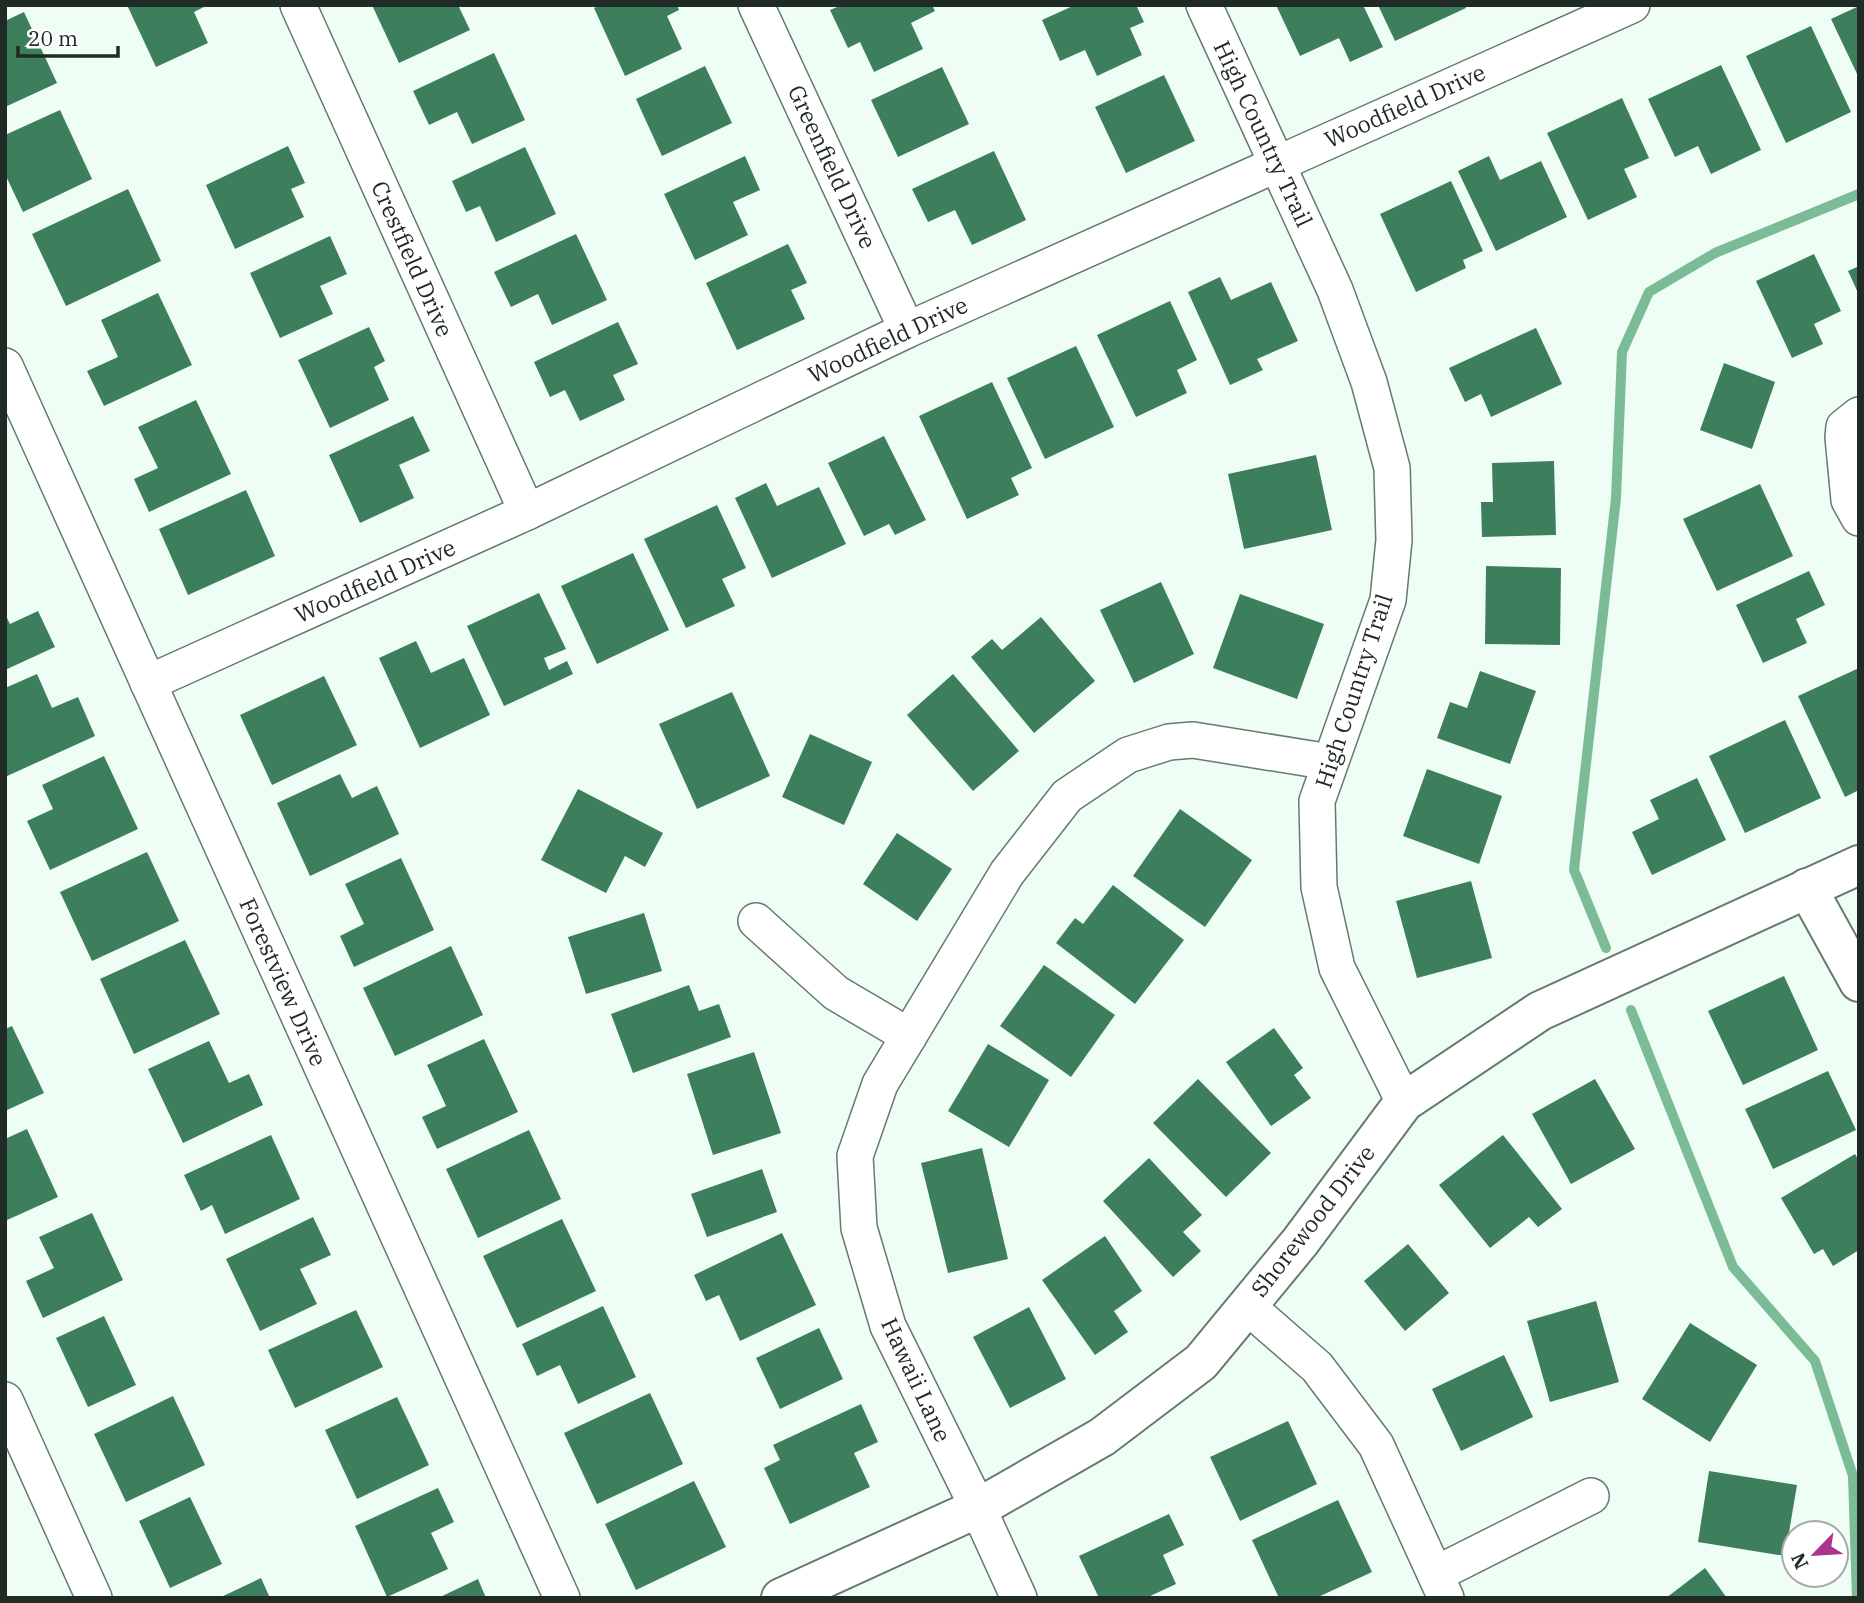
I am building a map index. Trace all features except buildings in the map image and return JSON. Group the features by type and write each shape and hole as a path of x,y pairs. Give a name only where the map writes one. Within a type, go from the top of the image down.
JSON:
{"street":[{"name":"Crestfield Drive","path":"298,5 527,512"},
{"name":"Greenfield Drive","path":"756,5 907,330"},
{"name":"High Country Trail","path":"1204,5 1335,290 1369,382 1392,468 1394,540 1388,600 1317,801 1320,887 1337,968 1404,1102"},
{"name":"Woodfield Drive","path":"148,683 527,512 907,330 1632,5"},
{"name":"Forestview Drive","path":"5,366 562,1598"},
{"path":"1859,415 1844,427 1843,437 1849,500 1859,518"},
{"name":"Hawaii Lane","path":"1018,1598 978,1508 888,1326 859,1227 855,1156 880,1084 1007,873 1067,796 1128,755 1169,742 1193,740 1331,762"},
{"name":"Shorewood Drive","path":"781,1598 978,1508 1114,1428 1201,1362 1300,1242 1404,1102 1540,1011 1859,865"},
{"path":"1807,888 1859,982"},
{"path":"756,921 836,993 909,1035"},
{"path":"1247,1306 1317,1367 1376,1445 1441,1586 1591,1496"},
{"path":"5,1399 94,1598"}],"waterway":[{"path":"1606,948 1574,870 1616,498 1622,352 1649,292 1715,253 1859,194"},
{"path":"1631,1010 1733,1267 1815,1361 1853,1476 1857,1598"}]}
